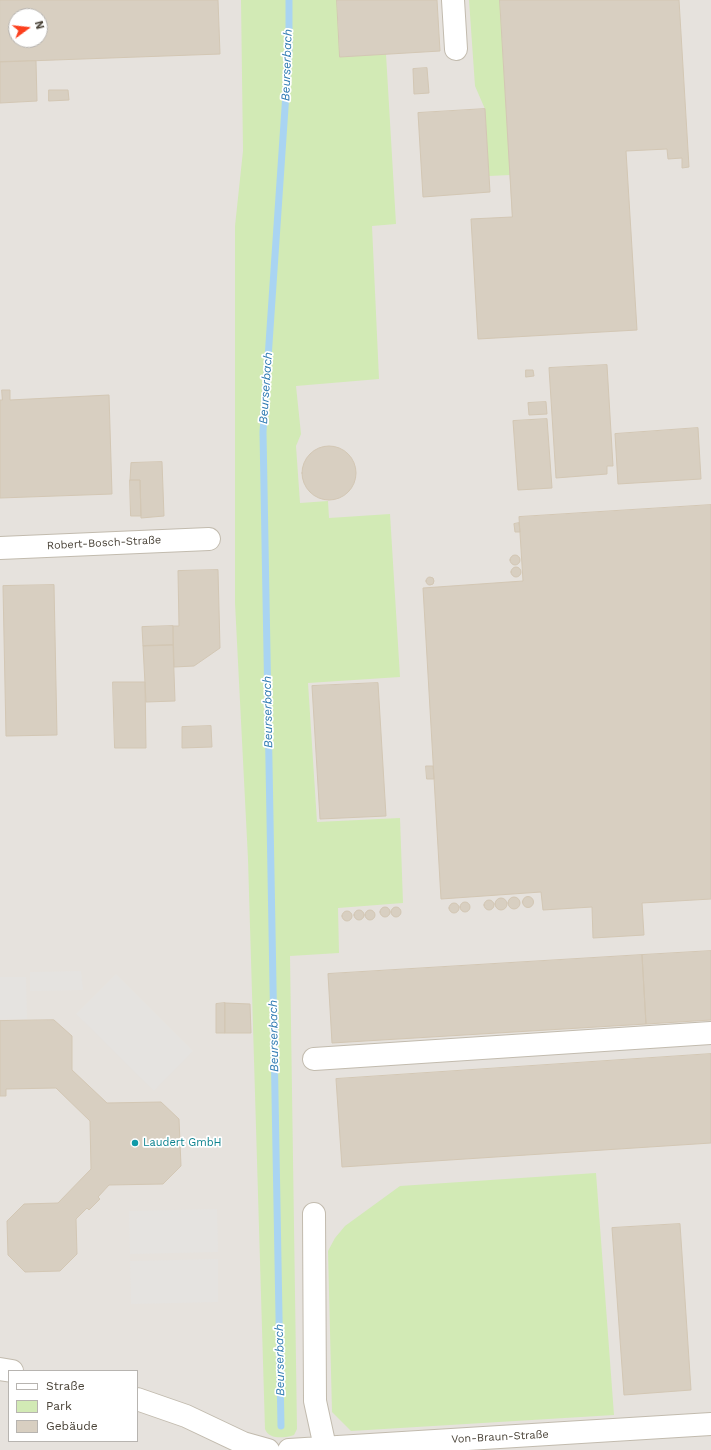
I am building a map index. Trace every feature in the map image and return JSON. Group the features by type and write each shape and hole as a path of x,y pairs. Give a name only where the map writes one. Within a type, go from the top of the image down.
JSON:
{"street":[{"path":"453,0 456,49"},
{"name":"Robert-Bosch-Straße","path":"0,548 209,539"},
{"path":"314,1059 711,1033"},
{"path":"314,1214 316,1401 325,1447"},
{"path":"138,1399 186,1416 243,1443 268,1450"},
{"name":"Von-Braun-Straße","path":"289,1450 711,1424"}],"shaded area":[{"path":"0,0 711,0 711,1450 0,1450"},
{"path":"81,971 83,990 30,991 30,972"},
{"path":"116,974 193,1051 154,1091 76,1014"},
{"path":"0,977 26,977 27,1019 0,1019"},
{"path":"217,1209 218,1252 130,1254 129,1211"},
{"path":"218,1259 218,1302 131,1304 130,1261"}],"green space":[{"path":"241,0 337,0 340,57 386,54 396,224 372,226 379,379 296,386 301,434 296,446 300,503 328,501 329,518 390,514 400,677 308,683 317,822 400,818 403,903 338,908 339,953 290,956 297,1429 294,1435 286,1437 274,1437 267,1433 265,1429 248,859 235,603 235,226 243,151"},
{"path":"469,0 500,0 510,175 489,176 485,109 475,86"},
{"path":"596,1173 614,1415 351,1431 332,1412 328,1251 335,1238 345,1226 400,1186"}],"building":[{"path":"0,0 218,0 220,54 0,62"},
{"path":"337,0 437,0 440,51 340,57"},
{"path":"500,0 679,0 689,167 682,168 682,158 668,159 667,149 626,151 637,330 478,339 471,219 512,217"},
{"path":"36,61 37,101 0,103 0,62"},
{"path":"427,68 429,93 414,94 413,69"},
{"path":"49,90 68,90 69,100 49,101"},
{"path":"485,109 490,192 423,197 418,113"},
{"path":"607,365 613,466 607,466 607,474 556,478 549,368"},
{"path":"526,370 533,370 534,376 526,377"},
{"path":"2,390 10,390 10,400 109,395 112,494 0,498 0,400 2,400"},
{"path":"546,402 547,414 529,415 528,403"},
{"path":"547,419 552,488 518,490 513,421"},
{"path":"698,428 701,479 618,484 615,434"},
{"path":"324,446 334,446 344,450 352,458 356,468 356,478 352,488 344,496 334,500 324,500 314,496 306,488 302,478 302,468 306,458 314,450"},
{"path":"162,462 164,516 141,518 140,480 130,480 131,463"},
{"path":"130,480 140,480 141,516 131,516"},
{"path":"711,505 711,899 642,903 644,935 593,938 592,907 543,910 541,892 441,899 423,588 523,581 519,517"},
{"path":"519,523 520,532 515,532 514,524"},
{"path":"515,555 520,560 515,565 510,560"},
{"path":"516,567 521,572 516,577 511,572"},
{"path":"218,570 220,648 194,666 174,667 173,626 179,626 178,571"},
{"path":"428,577 432,577 434,581 432,585 428,585 426,583 426,579"},
{"path":"54,585 57,735 6,736 3,586"},
{"path":"173,626 173,645 143,646 142,627"},
{"path":"173,645 175,701 146,702 143,646"},
{"path":"113,682 145,682 146,748 115,748"},
{"path":"378,683 386,816 320,819 312,686"},
{"path":"211,726 212,747 182,748 182,727"},
{"path":"426,766 433,766 434,779 427,779"},
{"path":"528,896 532,898 534,902 532,906 528,908 524,906 522,902 524,898"},
{"path":"514,897 518,899 520,903 518,907 514,909 510,907 508,903 510,899"},
{"path":"501,898 505,900 507,904 505,908 501,910 497,908 495,904 497,900"},
{"path":"489,900 494,905 489,910 484,905"},
{"path":"465,902 470,907 465,912 460,907"},
{"path":"454,903 459,908 454,913 449,908"},
{"path":"383,907 387,907 390,912 387,917 383,917 380,914 380,910"},
{"path":"396,907 401,912 396,917 391,912"},
{"path":"359,910 364,915 359,920 354,915"},
{"path":"370,910 375,915 370,920 365,915"},
{"path":"347,911 352,916 347,921 342,916"},
{"path":"711,951 711,1020 646,1024 642,955"},
{"path":"642,955 646,1024 332,1043 328,974"},
{"path":"225,1003 250,1004 251,1033 225,1033"},
{"path":"225,1003 225,1033 216,1033 216,1004"},
{"name":"Laudert GmbH","path":"54,1020 72,1036 72,1070 107,1103 161,1102 179,1119 181,1166 163,1184 109,1185 98,1197 100,1199 89,1210 87,1208 76,1219 77,1254 60,1271 25,1272 8,1255 7,1221 24,1204 58,1203 91,1169 90,1121 56,1088 6,1089 6,1096 0,1096 0,1021"},
{"path":"711,1054 711,1143 342,1167 336,1079"},
{"path":"680,1224 691,1390 624,1395 612,1228"}],"waterway":[{"name":"Beurserbach","path":"281,1426 263,432 289,49 289,0"}],"place":[{"name":"Laudert GmbH","path":"135,1143"}]}
